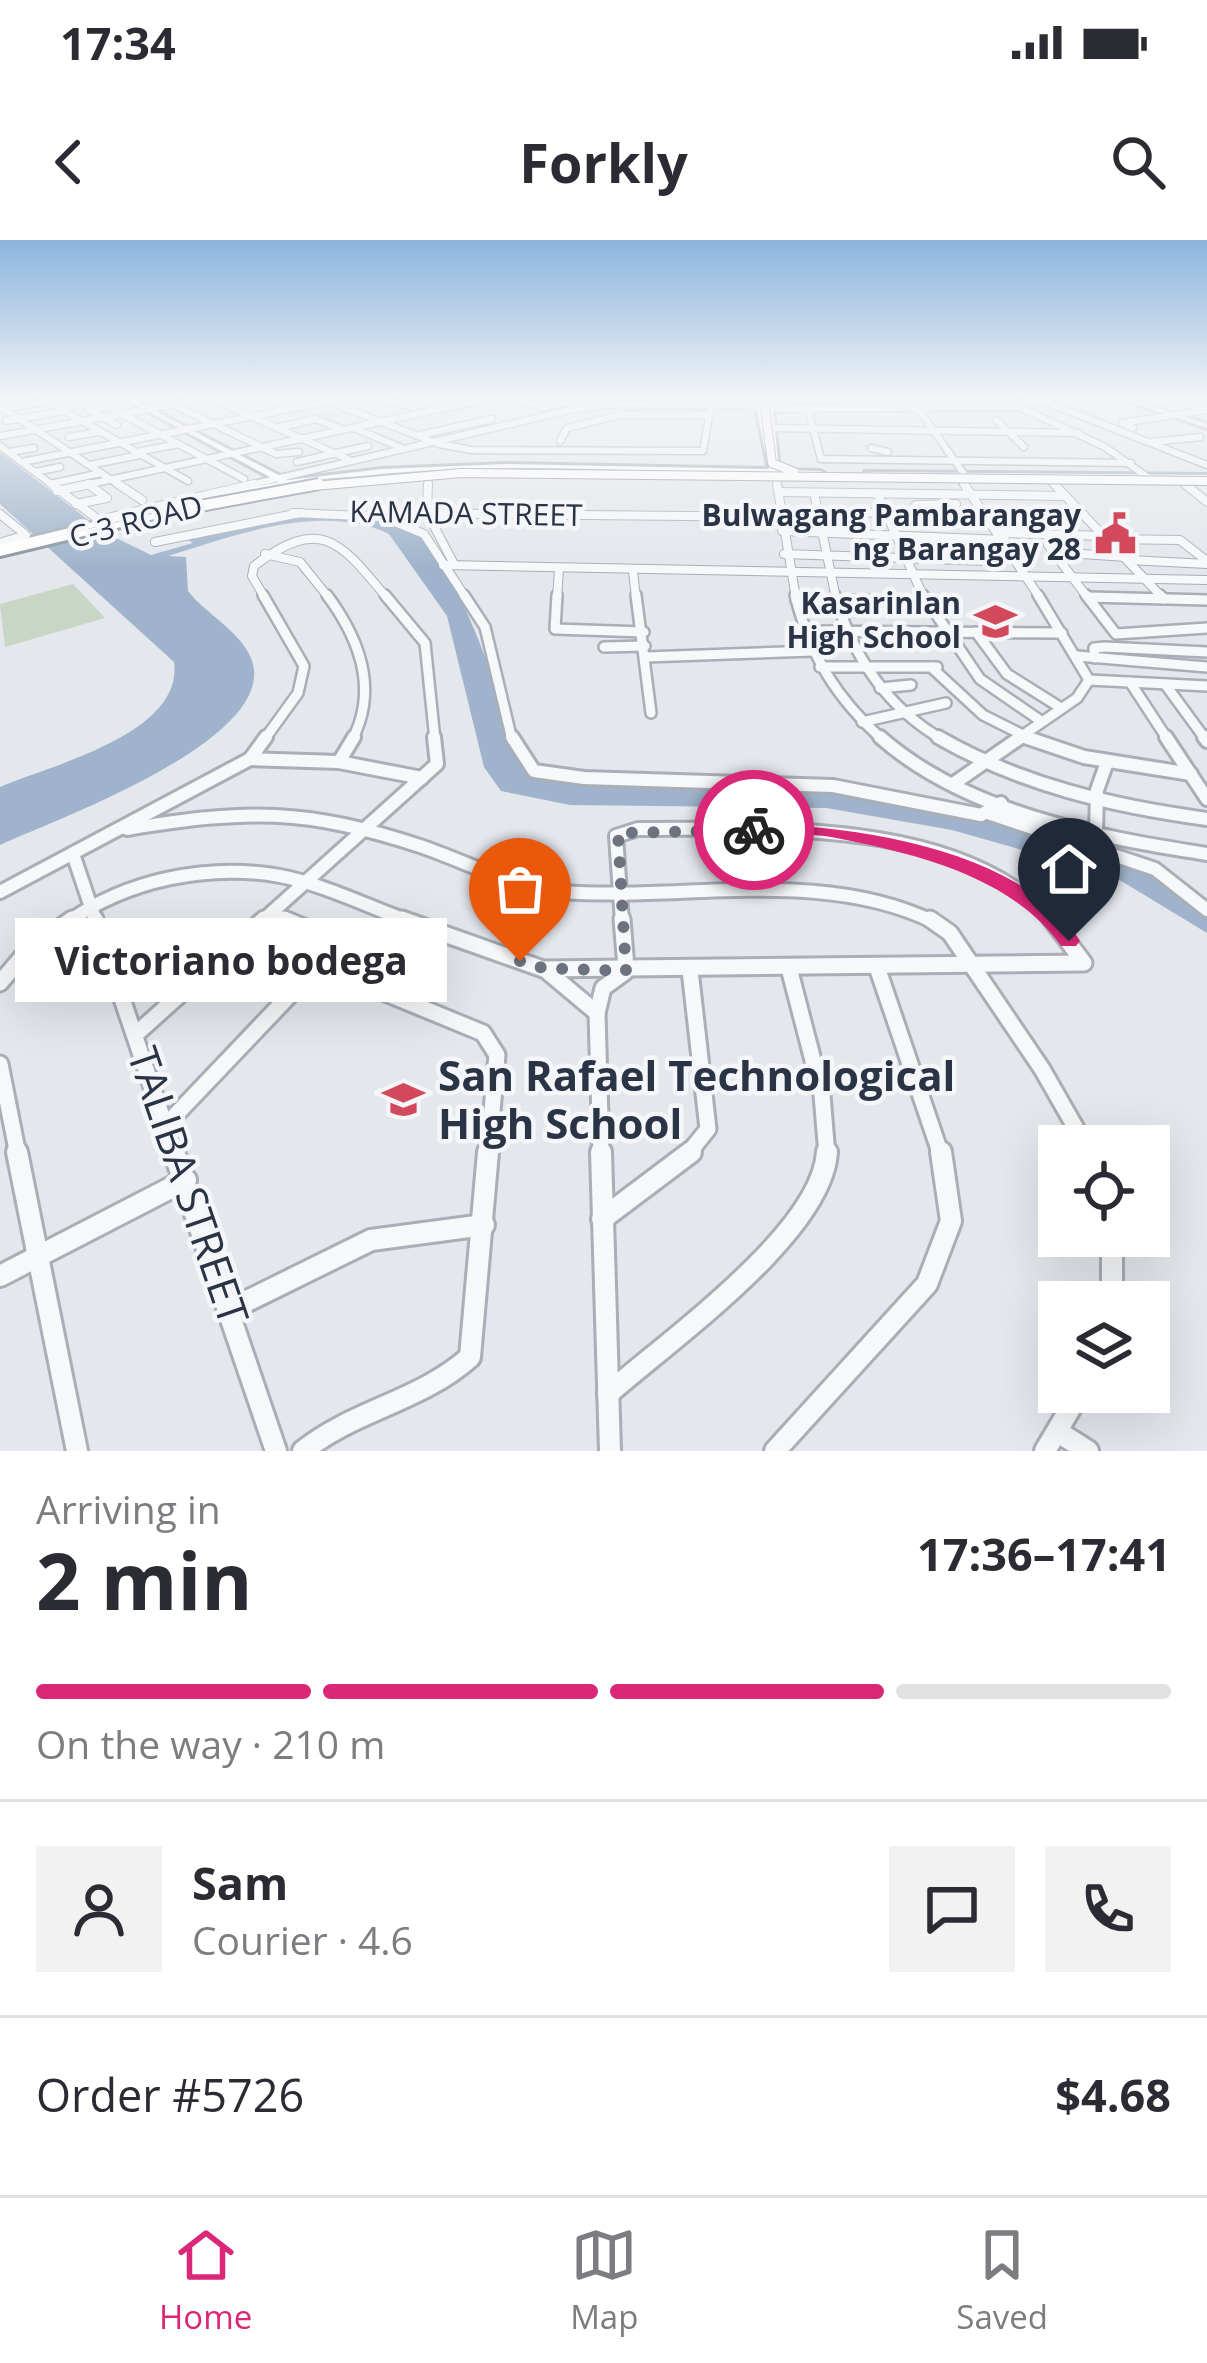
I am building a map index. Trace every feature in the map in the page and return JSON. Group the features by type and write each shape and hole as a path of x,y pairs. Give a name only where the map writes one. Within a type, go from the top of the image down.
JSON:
{"highway":[{"path":"771,456 772,463 788,471 825,474"},
{"path":"0,549 228,494 352,476 458,469 1207,479"},
{"path":"0,549 233,497 388,476 1207,479"},
{"path":"1090,483 1207,479"}],"main road":[{"path":"239,456 283,480"},
{"path":"772,456 774,470"},
{"path":"774,456 774,470"},
{"name":"C-3 ROAD","path":"350,477 446,469 1207,479"},
{"name":"C-3 ROAD","path":"0,549 283,480 774,470 1050,480 1207,479"}],"street":[{"path":"13,456 102,524 374,456"},
{"path":"35,473 72,456"},
{"path":"74,456 142,500"},
{"path":"89,465 122,456"},
{"path":"140,456 188,481"},
{"path":"171,456 185,463"},
{"path":"201,456 244,479"},
{"path":"57,490 223,456"},
{"path":"297,462 324,456"},
{"path":"340,456 352,461"},
{"path":"820,456 853,456"},
{"path":"913,456 955,461 1131,463"},
{"path":"951,456 958,476 1003,536 1089,680"},
{"path":"1034,456 1040,462"},
{"path":"1118,456 1150,479"},
{"path":"124,468 152,462"},
{"path":"35,473 60,467"},
{"path":"774,470 787,573 806,631 820,668 862,722 956,782 1001,803 1164,855 1207,854"},
{"path":"217,475 231,472"},
{"path":"35,473 70,473"},
{"path":"35,473 102,473"},
{"path":"428,474 427,513 448,564 484,627 514,747 534,771 584,778 833,786 988,813 1083,849 1155,869 1207,910"},
{"path":"178,502 169,496 244,479 283,480"},
{"path":"1050,480 1164,599"},
{"path":"1182,482 1207,502"},
{"path":"76,505 107,498 88,484"},
{"path":"779,492 1065,496"},
{"path":"814,493 813,512 827,574 850,631 865,667 905,714 986,761 1098,800 1207,819"},
{"path":"877,494 912,575 944,632 987,691 1041,721"},
{"path":"1019,495 1054,534"},
{"path":"813,512 886,512 955,503 1001,577"},
{"path":"913,509 962,514 1100,514"},
{"path":"913,509 931,559"},
{"path":"293,513 397,520 424,534 448,564 559,570 1207,580"},
{"name":"KAMADA STREET","path":"155,542 293,513 781,517"},
{"path":"0,549 26,535 1,516"},
{"path":"0,529 13,526"},
{"path":"782,531 1180,540 1207,562"},
{"path":"0,892 250,759 298,693 304,666 252,576 264,554 298,540 334,541 420,632 440,758 368,829 135,1035"},
{"path":"1050,549 1118,548"},
{"path":"1050,549 1207,562"},
{"path":"1050,549 1116,634 1207,628"},
{"path":"264,554 300,562 363,649 362,717 339,762"},
{"path":"784,554 990,562"},
{"path":"559,570 555,628 644,632"},
{"path":"633,571 651,713"},
{"path":"1088,597 1207,600"},
{"path":"796,599 926,601"},
{"path":"806,631 1062,633"},
{"path":"976,632 1006,674 1061,708"},
{"path":"604,647 646,652 813,651"},
{"path":"1094,656 1106,647 1207,652"},
{"path":"1077,656 1201,666 1207,682 1089,680"},
{"path":"820,668 935,667 966,703 1023,735 1107,763 1191,774"},
{"path":"956,782 1079,696 1089,680"},
{"path":"1130,682 1207,799"},
{"path":"1165,684 1207,741"},
{"path":"880,688 911,685"},
{"path":"862,722 946,703"},
{"path":"250,759 339,762 422,778"},
{"path":"1096,834 1107,763"},
{"path":"988,813 1001,803"},
{"path":"161,805 182,819"},
{"path":"114,832 182,819 290,813 368,829 558,892 840,895 943,925 1073,1125"},
{"path":"0,983 27,951 90,906 149,883 216,871 282,876 543,968 626,971 1084,963 1053,919 1025,894 994,876 934,856 828,831 618,833 626,971"},
{"name":"TALIBA STREET","path":"74,854 276,1451"},
{"path":"166,1124 320,966 329,948 326,935 272,914"},
{"path":"303,1451 322,1433 420,1391 470,1357 495,1046 483,1033 320,966"},
{"path":"775,1451 927,1284 951,1221 939,1138 878,967"},
{"path":"543,968 597,1012"},
{"path":"608,1394 792,1225 820,1188 827,1158 823,1113 789,968"},
{"path":"602,1219 693,1150 708,1129 690,970"},
{"path":"610,1451 597,1012 603,988 626,971"},
{"path":"0,1064 77,1451"},
{"path":"0,1276 186,1180"},
{"path":"231,1309 371,1240 484,1226"},
{"path":"1068,1413 1051,1441 1088,1451"}],"green space":[{"path":"73,584 105,618 5,647 0,604"}],"water":[{"path":"0,456 5,456 104,532 151,555 193,543 185,538 300,515 330,513 386,520 425,542 453,583 495,684 513,752 532,775 843,789 949,808 1149,866 1207,915 1207,933 1113,876 952,830 826,808 570,805 501,791 484,767 447,616 389,534 335,521 277,526 168,556 186,557 188,591 246,648 252,688 233,717 200,746 112,796 0,845 0,787 80,757 137,727 158,709 171,687 174,662 0,504"}],"way so far":[{"path":"520,961 571,971 626,971 618,833 754,830"}],"place":[{"name":"Bulwagang Pambarangay ng Barangay 28","path":"1115,533"},
{"name":"Kasarinlan High School","path":"995,621"},
{"name":"Victoriano bodega","path":"520,961"},
{"name":"San Rafael Technological High School","path":"404,1100"}],"route":[{"path":"754,830 828,831 934,856 994,876 1025,894 1069,941"}]}
